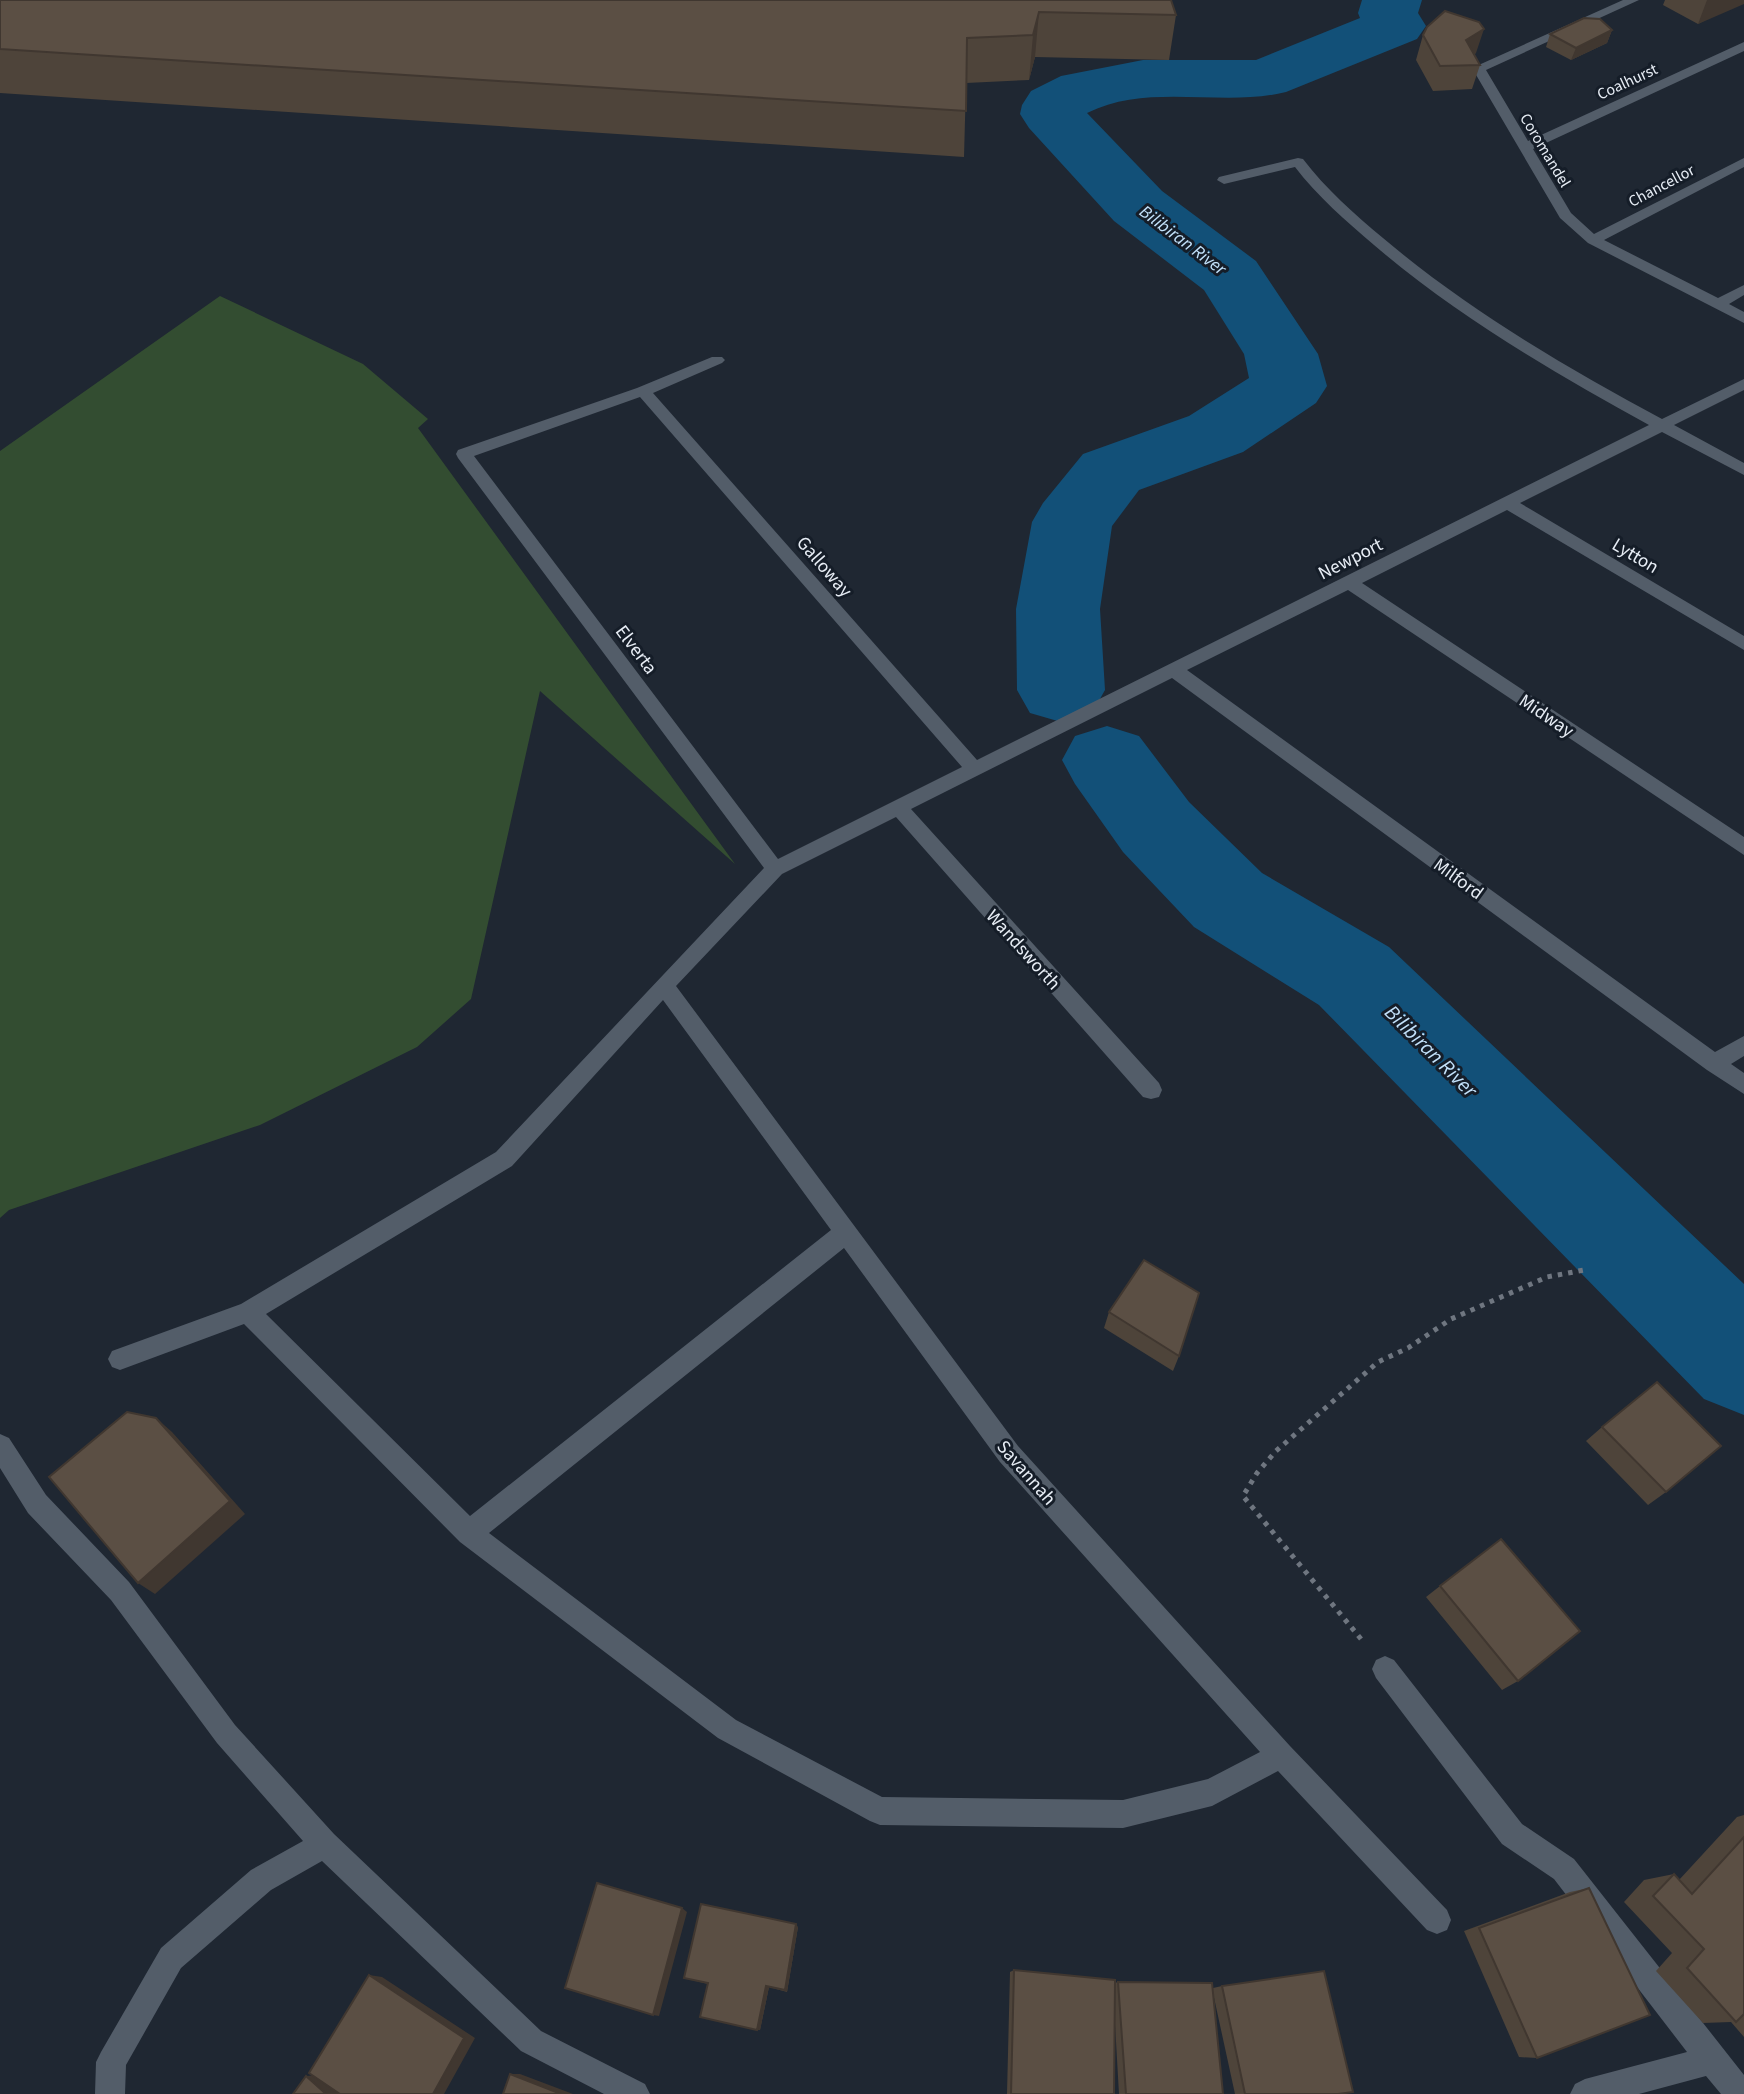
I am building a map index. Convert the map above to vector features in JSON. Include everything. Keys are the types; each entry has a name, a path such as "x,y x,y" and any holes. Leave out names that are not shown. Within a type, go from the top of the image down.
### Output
{"street":[{"name":"Coromandel","path":"1633,0 1479,68 1565,215 1593,240 1744,318"},
{"name":"Coalhurst","path":"1524,148 1744,46"},
{"path":"1224,180 1297,162 1311,181 1389,251 1497,332 1744,470"},
{"name":"Chancellor","path":"1593,240 1744,162"},
{"path":"1717,304 1744,289"},
{"path":"643,391 717,360"},
{"name":"Newport","path":"120,1359 248,1312 504,1158 775,869 1744,384"},
{"name":"Elverta","path":"643,391 464,454 775,869"},
{"name":"Galloway","path":"643,391 974,769"},
{"name":"Lytton","path":"1506,502 1744,644"},
{"name":"Midway","path":"1350,583 1744,847"},
{"name":"Milford","path":"1174,670 1744,1085"},
{"name":"Wandsworth","path":"898,807 1151,1090"},
{"name":"Savannah","path":"664,985 1010,1454 1280,1755 1437,1920"},
{"path":"1714,1064 1744,1045"},
{"path":"469,1533 845,1233"},
{"path":"248,1312 469,1533 727,1729 880,1811 1123,1814 1212,1792 1280,1755"},
{"path":"0,1446 37,1504 120,1591 226,1734 324,1844 531,2041 635,2094"},
{"path":"1385,1669 1512,1834 1564,1869 1711,2060 1741,2094"},
{"path":"110,2094 111,2062 171,1958 261,1880 324,1844"},
{"path":"1585,2094 1711,2060"}],"path":[{"path":"1385,1669 1243,1496 1256,1473 1276,1451 1378,1362 1408,1348 1451,1320 1547,1277 1584,1270"}],"green space":[{"path":"220,296 363,364 428,419 418,428 735,864 540,691 471,999 417,1047 260,1125 9,1210 0,1218 0,451"}],"building":[{"path":"0,0 1171,0 1176,15 1039,12 1033,35 967,38 966,111 0,49"},
{"path":"1445,11 1479,22 1484,29 1466,40 1480,65 1440,66 1423,35 1427,27"},
{"path":"1584,18 1600,19 1612,30 1576,48 1550,34"},
{"path":"1144,1260 1199,1293 1179,1356 1109,1312"},
{"path":"1657,1382 1721,1446 1666,1492 1602,1427"},
{"path":"127,1412 156,1418 230,1501 138,1583 49,1477"},
{"path":"1501,1539 1580,1631 1518,1681 1440,1586"},
{"path":"1744,1837 1744,2014 1736,2022 1687,1968 1704,1949 1653,1896 1674,1874 1692,1894"},
{"path":"597,1883 682,1908 653,2015 565,1988"},
{"path":"1589,1888 1650,2015 1537,2058 1479,1928"},
{"path":"701,1904 796,1924 785,1990 766,1986 757,2030 700,2017 708,1983 684,1978"},
{"path":"1014,1970 1115,1980 1114,2094 1011,2094"},
{"path":"1324,1971 1353,2092 1245,2094 1222,1986"},
{"path":"369,1975 464,2038 433,2094 340,2094 309,2073"},
{"path":"1118,1982 1212,1983 1223,2094 1126,2094"},
{"path":"510,2074 561,2094 503,2094"},
{"path":"306,2076 326,2094 293,2094"}],"waterway":[{"name":"Bilibiran River","path":"1061,690 1058,609 1072,522 1111,472 1216,434 1289,386 1281,354 1231,276 1138,206 1052,114 1054,105 1084,90 1143,79 1264,79 1395,26 1388,13 1392,0"},
{"name":"Bilibiran River","path":"1107,760 1156,827 1228,900 1354,976 1744,1361"}]}
